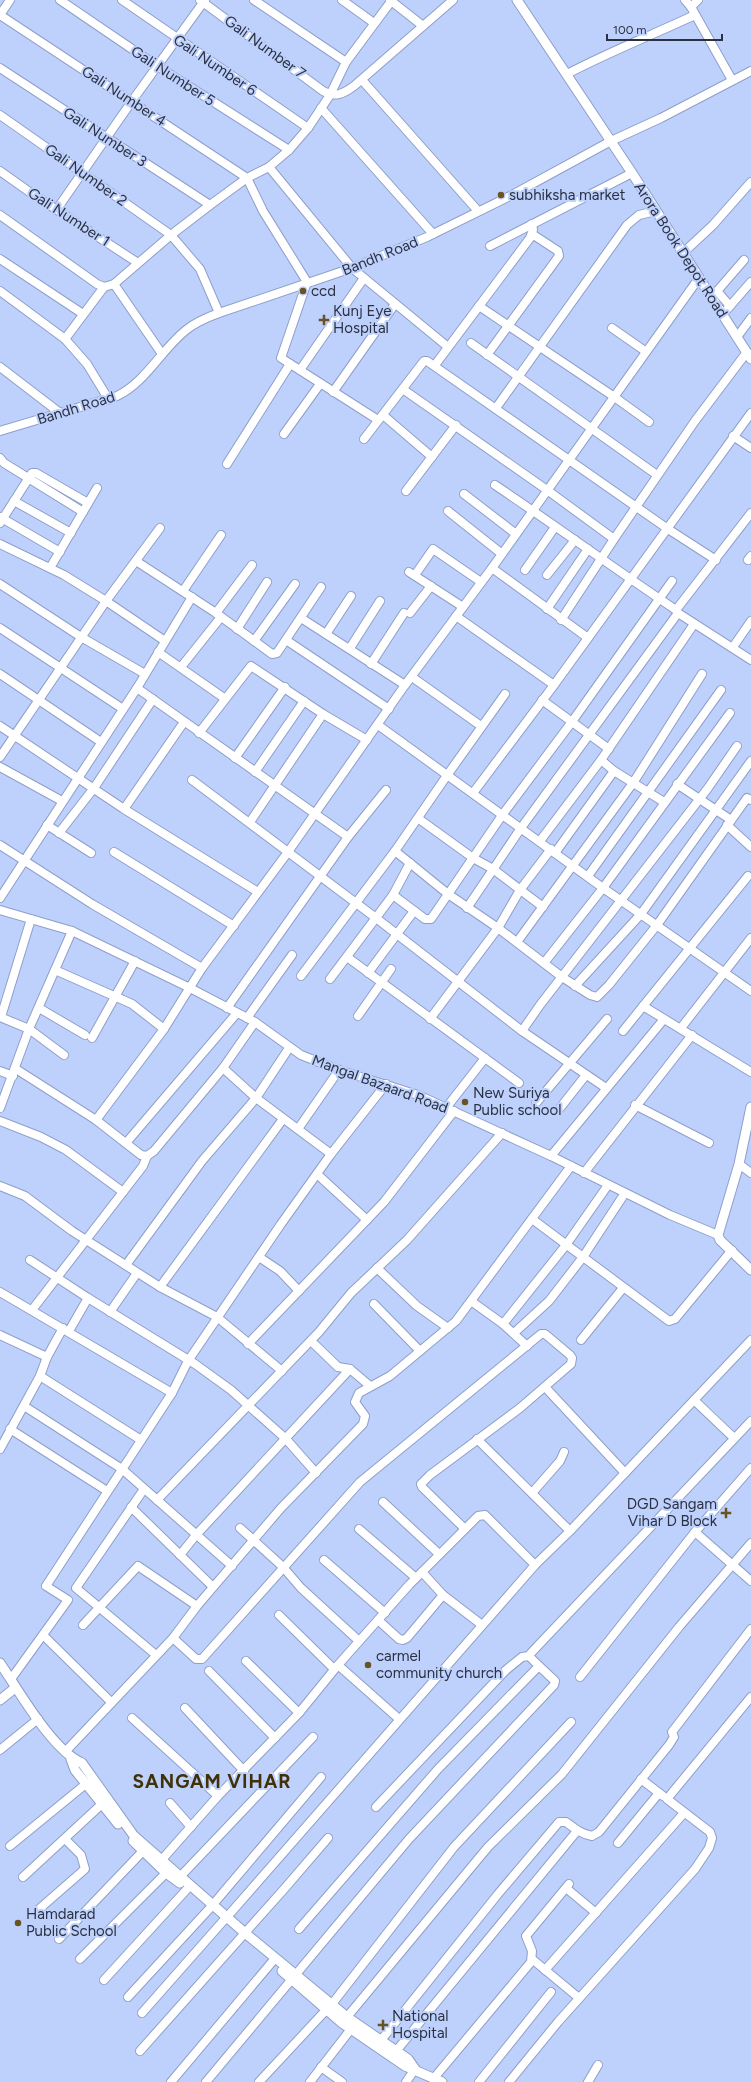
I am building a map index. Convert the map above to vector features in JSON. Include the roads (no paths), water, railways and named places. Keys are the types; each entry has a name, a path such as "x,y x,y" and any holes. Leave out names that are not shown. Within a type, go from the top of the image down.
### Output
{"street":[{"path":"0,15 10,0"},
{"name":"Gali Number 5","path":"60,0 156,66 289,150"},
{"name":"Gali Number 6","path":"122,0 308,128"},
{"path":"254,0 346,62"},
{"path":"342,0 374,23"},
{"path":"65,339 104,287 114,284 171,235 210,205 247,178 268,167 289,150 308,128 330,95 346,62 391,0 423,26"},
{"path":"330,95 340,94 362,80 453,0"},
{"path":"517,0 611,141"},
{"path":"685,0 691,7 732,80"},
{"path":"691,7 698,0"},
{"path":"57,209 203,1"},
{"name":"Gali Number 7","path":"203,1 330,95"},
{"name":"Gali Number 4","path":"0,15 247,178"},
{"path":"567,74 607,53 624,48 695,16"},
{"name":"Gali Number 3","path":"0,68 210,205"},
{"name":"Bandh Road","path":"2,428 109,400 131,389 162,354 191,326 219,312 352,268 433,234 510,196 611,141 661,118 751,71"},
{"path":"362,80 478,211"},
{"path":"321,108 433,234"},
{"name":"Gali Number 2","path":"0,115 171,235 200,269 219,312"},
{"name":"Arora Book Depot Road","path":"611,141 699,278 714,294 723,314 749,356"},
{"path":"268,167 352,268 448,346"},
{"name":"Gali Number 1","path":"0,170 31,193 138,263"},
{"path":"490,246 632,173"},
{"path":"247,178 263,211 307,282 281,357 320,384 380,418 432,457"},
{"path":"683,252 713,225 751,182"},
{"path":"496,408 627,225 639,215 656,211"},
{"path":"0,215 104,287"},
{"path":"435,365 532,234 532,224"},
{"path":"487,355 559,256 558,251 532,234"},
{"path":"0,259 83,314"},
{"path":"730,306 714,294 744,260"},
{"path":"300,370 364,278"},
{"path":"96,1120 164,1029 202,968 288,852 405,686 492,568 645,351 699,278"},
{"path":"723,314 751,282"},
{"path":"114,284 162,354"},
{"path":"0,291 65,339 84,360 109,400"},
{"path":"333,392 395,304"},
{"path":"478,306 508,327 540,346 649,422"},
{"path":"737,337 751,318"},
{"path":"612,328 645,351"},
{"path":"471,343 590,429 657,475"},
{"path":"561,620 635,506 657,475 749,356"},
{"path":"364,439 404,390 424,361 428,361 568,460 716,560"},
{"path":"227,464 290,364"},
{"path":"0,367 60,413"},
{"path":"284,434 320,384"},
{"path":"404,390 456,425 614,539"},
{"path":"473,793 554,685 751,413"},
{"path":"406,491 456,425"},
{"path":"733,436 751,448"},
{"path":"0,458 4,463 28,479 83,512"},
{"path":"60,552 1,519 32,473 36,473 88,504"},
{"path":"496,486 602,558 630,581 751,660"},
{"path":"50,568 97,488"},
{"path":"464,494 516,534"},
{"path":"14,501 70,533"},
{"path":"448,511 502,554"},
{"path":"467,908 521,828 589,736 677,611 751,513"},
{"path":"526,570 555,527"},
{"path":"0,757 106,601 160,528"},
{"path":"183,591 221,534"},
{"path":"547,575 574,540"},
{"path":"0,544 50,568 106,601 164,641"},
{"path":"463,607 412,574 433,549 481,582"},
{"path":"547,609 588,549"},
{"path":"136,561 219,615 269,653 275,654 321,587"},
{"path":"182,667 252,565"},
{"path":"492,568 561,620 588,638"},
{"path":"393,895 429,920 503,814 572,722 672,581"},
{"path":"237,629 267,582"},
{"path":"0,584 81,637 145,674"},
{"path":"254,641 295,584"},
{"path":"371,664 407,613 431,586"},
{"path":"326,634 351,596"},
{"path":"0,898 23,860 137,688 164,641 192,597"},
{"path":"350,648 380,601"},
{"path":"456,616 554,685"},
{"path":"301,618 350,648 371,664 405,686"},
{"path":"733,647 751,621"},
{"path":"540,841 602,760 694,624"},
{"path":"0,628 123,709"},
{"path":"286,640 389,709"},
{"path":"158,652 182,667 224,698"},
{"path":"199,733 224,698 251,666 323,714 367,740"},
{"path":"0,674 101,742"},
{"path":"517,942 574,866 633,783 702,674"},
{"path":"412,677 482,726"},
{"path":"137,688 348,837"},
{"path":"235,758 285,688"},
{"path":"588,876 721,690"},
{"path":"301,976 419,818 448,774 505,694"},
{"path":"59,833 94,788 153,699"},
{"path":"542,700 589,736 609,749"},
{"path":"255,772 304,701"},
{"path":"544,963 603,888 730,713"},
{"path":"250,822 323,714"},
{"path":"124,809 184,722"},
{"path":"378,725 448,774 603,888 723,973 751,991"},
{"path":"0,726 124,809 258,892"},
{"path":"522,1031 699,799 737,746"},
{"path":"602,760 614,771 664,802"},
{"path":"575,986 641,914 751,761"},
{"path":"0,767 62,801"},
{"path":"430,1019 498,928 520,890 553,851 614,771"},
{"path":"192,780 250,822 459,981 522,1031 606,1088"},
{"path":"677,784 716,810 751,847"},
{"path":"227,1008 348,837 386,790"},
{"path":"395,851 448,894 498,928 562,977 590,996 600,996 657,925 747,798 751,800"},
{"path":"419,818 473,858 493,869 543,907"},
{"path":"47,825 91,853"},
{"path":"0,845 92,904 202,968"},
{"path":"114,852 234,926"},
{"path":"330,979 393,895 410,863"},
{"path":"623,1032 748,876"},
{"name":"Mangal Bazaard Road","path":"0,910 72,931 190,988 255,1022 289,1048 313,1061 418,1095 551,1156 670,1215 718,1235 720,1240 751,1270"},
{"path":"368,973 414,911"},
{"path":"31,919 0,1017 30,1029 64,1055"},
{"path":"0,1108 30,1029 72,931"},
{"path":"680,1028 751,938"},
{"path":"247,1018 292,955"},
{"path":"347,957 430,1019 520,1083"},
{"path":"39,1008 89,1036 116,997 135,961"},
{"path":"358,1016 391,969"},
{"path":"55,970 132,1004 164,1029"},
{"path":"643,1006 751,1072"},
{"path":"126,1143 237,1013"},
{"path":"536,1103 569,1062 607,1019"},
{"path":"551,1156 664,1019"},
{"path":"32,1310 143,1166 147,1156 154,1151 223,1068 255,1022"},
{"path":"584,1173 692,1035"},
{"path":"126,1265 202,1160 256,1098 289,1048"},
{"path":"446,1108 485,1058"},
{"path":"223,1068 256,1098 331,1154"},
{"path":"298,1129 339,1070"},
{"path":"0,1071 14,1072 96,1120 141,1155 147,1156"},
{"path":"560,1108 586,1075"},
{"path":"68,1600 46,1586 172,1393 188,1361 217,1317 331,1154 386,1084"},
{"path":"635,1106 709,1143"},
{"path":"718,1235 749,1127 751,1107"},
{"path":"248,1344 367,1220 418,1159 454,1111"},
{"path":"160,1287 283,1119"},
{"path":"0,1121 41,1137 66,1150 123,1192"},
{"path":"157,1500 311,1341 351,1293 436,1208 502,1133"},
{"path":"739,1164 751,1173"},
{"path":"65,1752 173,1638 197,1606 253,1541 364,1423 365,1416 355,1400 359,1393 388,1378 448,1328 471,1301 571,1166"},
{"path":"317,1174 367,1220"},
{"path":"503,1324 566,1245 608,1185"},
{"path":"0,1186 19,1193 37,1204 85,1240 137,1273 217,1317 282,1371"},
{"path":"514,1334 549,1301 582,1257 625,1193"},
{"path":"532,1219 666,1321 672,1321 732,1250"},
{"path":"259,1257 280,1271 299,1291"},
{"path":"30,1260 231,1390 286,1439 316,1473"},
{"path":"377,1268 417,1306 448,1328"},
{"path":"110,1312 137,1273"},
{"path":"581,1340 623,1288"},
{"path":"0,1292 172,1393"},
{"path":"0,1449 40,1376 47,1357 88,1298"},
{"path":"471,1301 503,1324 527,1346"},
{"path":"374,1304 420,1351"},
{"path":"173,1638 196,1659 201,1660 360,1482 541,1334 545,1334 567,1352 572,1358 571,1364 545,1387 430,1475 421,1484 422,1487 464,1528"},
{"path":"0,1335 47,1357"},
{"path":"142,2013 535,1565 570,1531 751,1340"},
{"path":"311,1341 338,1367 350,1369 370,1386"},
{"path":"180,1555 196,1535 350,1369"},
{"path":"40,1376 141,1440"},
{"path":"545,1387 625,1473"},
{"path":"694,1400 734,1438"},
{"path":"24,1406 122,1469 232,1566"},
{"path":"376,1807 506,1670 522,1657 529,1656 636,1544 682,1491 751,1421"},
{"path":"10,1429 107,1491"},
{"path":"477,1439 570,1531"},
{"path":"532,1493 560,1461 564,1452"},
{"path":"580,1677 695,1532 751,1468"},
{"path":"0,1700 13,1684 42,1635 68,1600 144,1489"},
{"path":"383,1502 439,1554"},
{"path":"131,1507 213,1587"},
{"path":"159,1862 218,1796 299,1713 359,1640 439,1554 478,1516 483,1515 535,1565"},
{"path":"240,1528 283,1567 301,1588 359,1640"},
{"path":"359,1529 482,1625"},
{"path":"695,1532 751,1581"},
{"path":"347,2017 488,1847 562,1774 679,1627 751,1543"},
{"path":"324,1560 385,1613"},
{"path":"83,1625 138,1566 197,1606"},
{"path":"76,1588 156,1655"},
{"path":"378,1620 399,1639 403,1640 407,1638 443,1595"},
{"path":"279,1615 336,1667 399,1719"},
{"path":"379,2044 498,1894 559,1822 566,1822 577,1831 592,1836 599,1832 674,1737 672,1732 751,1629"},
{"path":"42,1635 111,1702"},
{"path":"206,2082 414,1833 554,1685 555,1681 552,1677 529,1656"},
{"path":"246,1661 299,1713"},
{"path":"0,1663 38,1719 65,1752 72,1759 82,1764 134,1836 159,1862 188,1888 212,1906"},
{"path":"299,1930 438,1769 539,1666"},
{"path":"208,1671 275,1738"},
{"path":"667,1799 751,1697"},
{"path":"185,1708 244,1771"},
{"path":"132,1718 218,1796"},
{"path":"0,1750 38,1719"},
{"path":"259,2082 329,2006 454,1847 571,1722"},
{"path":"178,1879 313,1737"},
{"path":"72,1759 75,1770 103,1803 122,1830 142,1852 159,1862 166,1873 178,1879 212,1906 225,1919 329,2006 347,2017 379,2044"},
{"path":"128,1997 212,1906 321,1777"},
{"path":"510,2082 579,1998 678,1888 712,1842 712,1835 642,1779"},
{"path":"10,1846 87,1783"},
{"path":"618,1843 659,1793"},
{"path":"23,1877 103,1803"},
{"path":"170,1803 191,1827"},
{"path":"545,1970 684,1813"},
{"path":"394,2053 577,1831"},
{"path":"140,2051 244,1935 328,1838"},
{"path":"38,1910 85,1869 81,1855 65,1839"},
{"path":"59,1940 142,1852"},
{"path":"80,1958 166,1873"},
{"path":"329,2006 342,2023 394,2053 408,2059 415,2069 438,2080 529,1965 532,1959 532,1951 526,1936 567,1886 596,1913"},
{"path":"104,1980 188,1888"},
{"path":"244,1935 272,1962 293,1976"},
{"path":"532,1959 579,1998"},
{"path":"171,2082 272,1962"},
{"path":"479,2082 551,1992"},
{"path":"310,2082 351,2029"},
{"path":"588,2082 598,2065"},
{"path":"322,2067 342,2082"},
{"path":"406,2082 415,2069"}],"place":[{"name":"subhiksha market","path":"501,195"},
{"name":"ccd","path":"303,291"},
{"name":"Kunj Eye Hospital","path":"324,320"},
{"name":"New Suriya Public school","path":"465,1102"},
{"name":"DGD Sangam Vihar D Block","path":"726,1513"},
{"name":"carmel community church","path":"368,1665"},
{"name":"Hamdarad Public School","path":"18,1923"},
{"name":"National Hospital","path":"383,2025"}],"district":[{"name":"SANGAM VIHAR","path":"212,1781"}]}
